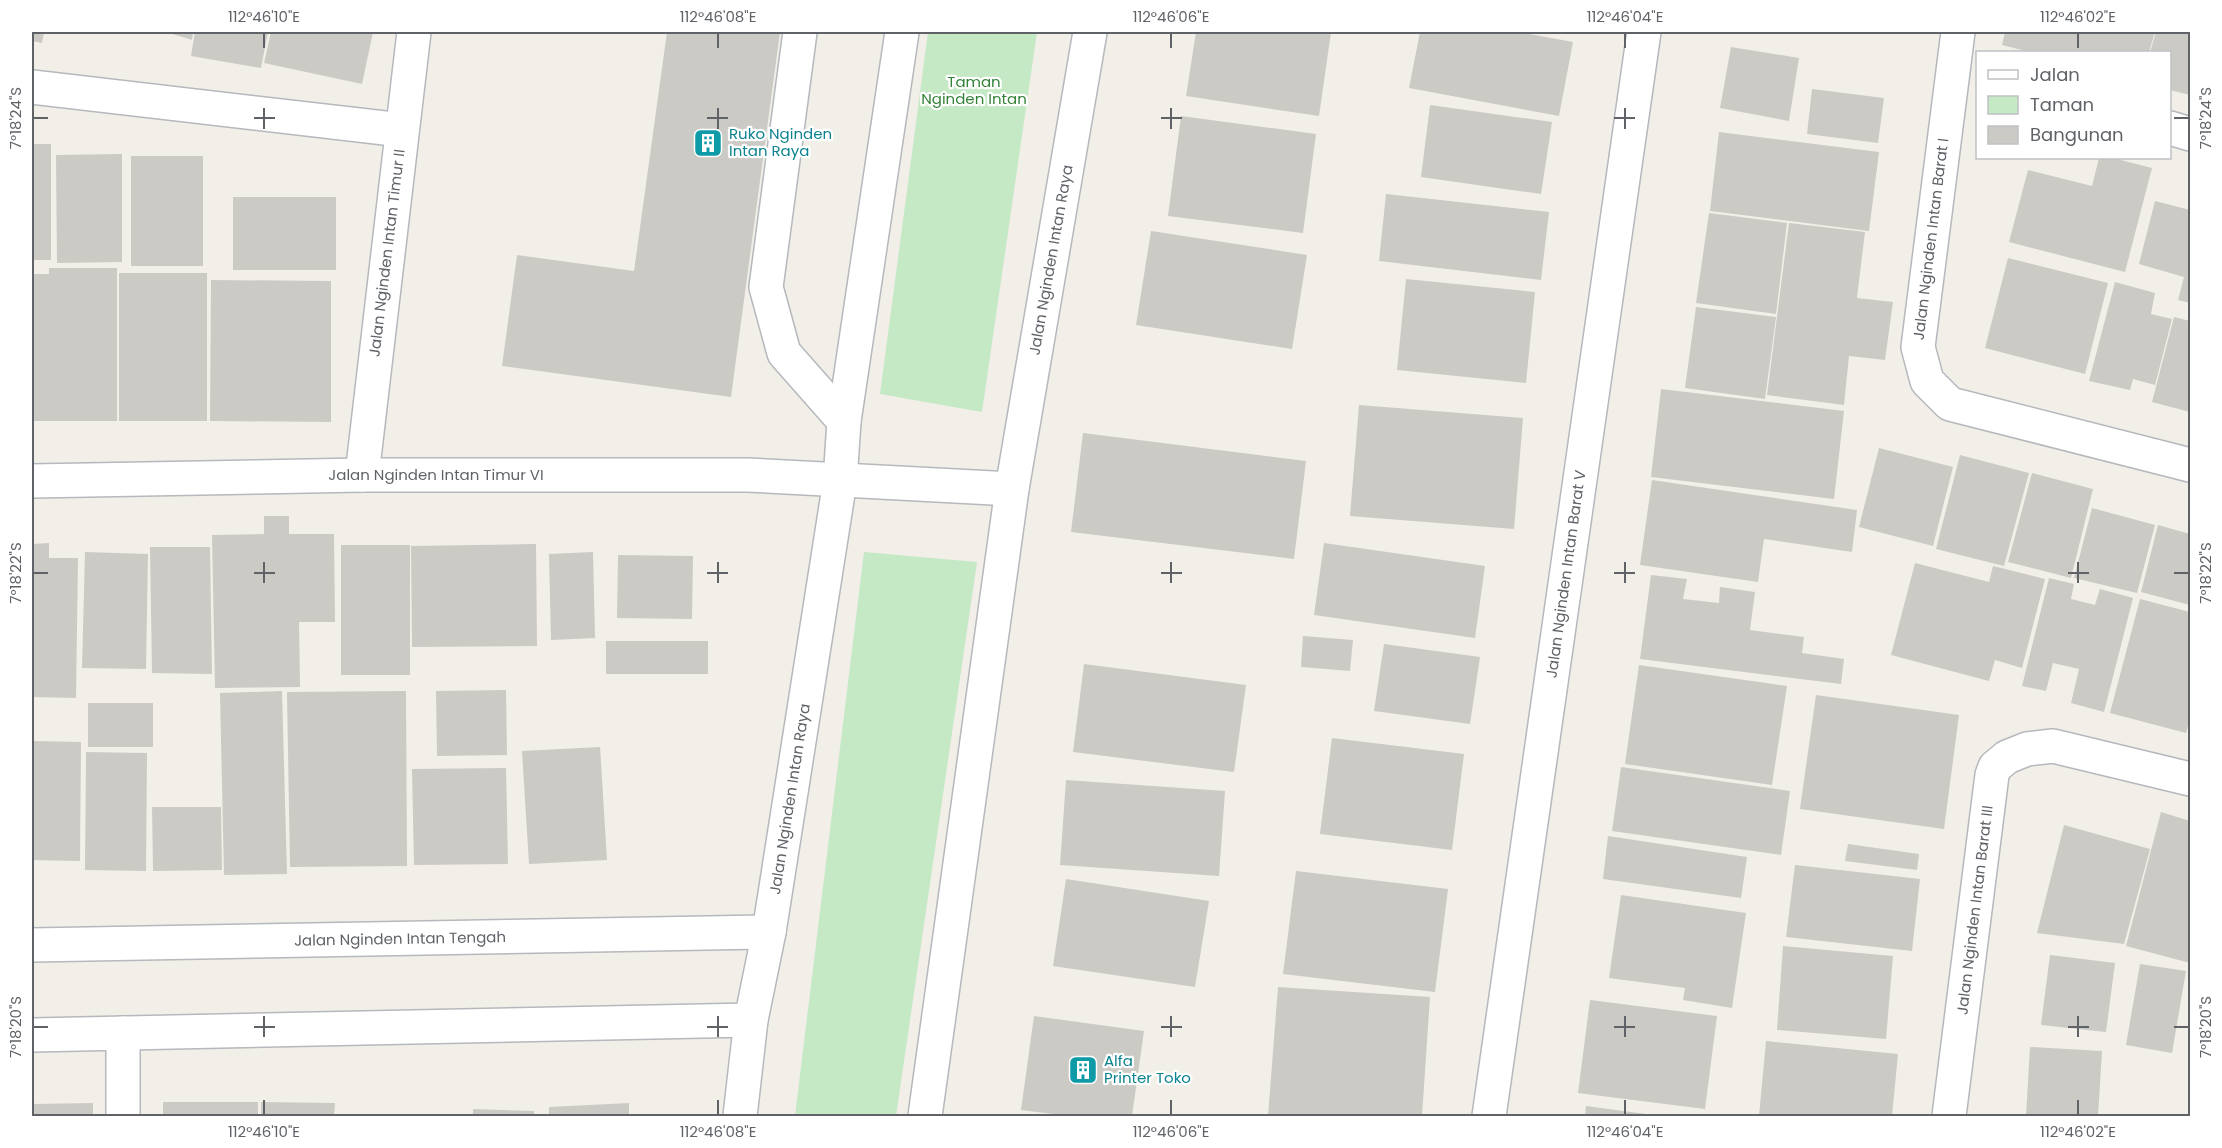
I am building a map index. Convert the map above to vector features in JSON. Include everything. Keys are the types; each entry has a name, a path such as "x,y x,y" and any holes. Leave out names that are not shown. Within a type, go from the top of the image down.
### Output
{"street":[{"name":"Jalan Nginden Intan Timur II","path":"362,475 414,32"},
{"path":"800,32 766,287 784,353 844,421"},
{"name":"Jalan Nginden Intan Raya","path":"740,1116 751,1020 769,932 840,481 844,421 902,32"},
{"name":"Jalan Nginden Intan Raya","path":"925,1116 1011,489 1090,32"},
{"name":"Jalan Nginden Intan Barat V","path":"1489,1116 1644,32"},
{"name":"Jalan Nginden Intan Barat I","path":"1958,32 1964,74 1918,347 1927,381 1950,404 2190,465"},
{"path":"32,87 402,130"},
{"path":"2171,129 2190,134"},
{"name":"Jalan Nginden Intan Timur VI","path":"32,481 362,475 748,476 840,481"},
{"path":"840,481 1011,489"},
{"name":"Jalan Nginden Intan Barat III","path":"1949,1116 1992,775 1995,767 2007,757 2027,749 2053,746 2190,779"},
{"name":"Jalan Nginden Intan Tengah","path":"32,945 769,932"},
{"path":"32,1035 751,1020"},
{"path":"123,1033 123,1116"}],"green space":[{"name":"Taman Nginden Intan","path":"928,32 1037,32 982,412 880,394"},
{"path":"864,552 977,562 896,1116 795,1116"}],"building":[{"path":"32,32 44,32 42,43 32,41"},
{"path":"166,32 193,32 192,40"},
{"path":"195,32 268,32 261,68 191,56"},
{"path":"271,32 373,32 362,84 264,63"},
{"name":"Ruko Nginden Intan Raya","path":"667,32 780,32 731,397 502,366 517,255 634,271"},
{"path":"1196,32 1331,32 1319,116 1186,96"},
{"path":"1420,32 1518,32 1573,42 1559,116 1409,88"},
{"path":"2005,32 2155,32 2149,51 2026,51 2002,45"},
{"path":"2156,32 2190,32 2190,95 2171,90 2171,51 2150,51"},
{"path":"1731,47 1799,58 1789,121 1720,108"},
{"path":"1812,89 1884,98 1878,143 1807,134"},
{"path":"1430,105 1552,122 1541,194 1421,177"},
{"path":"1181,116 1316,134 1303,233 1168,216"},
{"path":"1719,132 1879,152 1869,231 1710,211"},
{"path":"32,144 51,144 51,260 32,260"},
{"path":"122,154 122,262 57,263 56,155"},
{"path":"131,156 203,156 203,266 131,266"},
{"path":"2099,159 2117,159 2152,168 2125,272 2009,242 2028,170 2092,186"},
{"path":"1386,194 1549,212 1541,280 1379,261"},
{"path":"233,197 336,197 336,270 233,270"},
{"path":"2155,201 2190,210 2190,303 2178,300 2184,277 2139,264"},
{"path":"1709,213 1787,223 1776,314 1696,303"},
{"path":"1789,223 1865,232 1857,298 1893,302 1885,360 1849,356 1844,405 1767,395"},
{"path":"1151,231 1307,255 1292,349 1136,325"},
{"path":"2008,258 2108,283 2085,374 1985,348"},
{"path":"49,268 117,268 117,421 32,421 32,274 49,274"},
{"path":"119,273 207,273 207,421 119,421"},
{"path":"1406,279 1535,292 1526,383 1397,370"},
{"path":"211,280 331,281 331,422 210,421"},
{"path":"2115,282 2155,293 2151,314 2172,319 2155,385 2133,379 2130,390 2089,381"},
{"path":"1696,307 1776,317 1765,399 1685,388"},
{"path":"2174,317 2190,321 2190,412 2152,402"},
{"path":"1661,389 1844,411 1834,499 1651,477"},
{"path":"1359,405 1523,418 1514,529 1350,516"},
{"path":"1083,433 1306,461 1294,559 1071,532"},
{"path":"1879,448 1953,467 1933,546 1859,527"},
{"path":"1960,455 2029,473 2004,566 1936,549"},
{"path":"2032,473 2093,489 2071,578 2008,562"},
{"path":"1652,480 1857,510 1852,552 1764,539 1758,582 1640,565"},
{"path":"2092,508 2155,525 2137,593 2074,578"},
{"path":"264,516 289,516 289,534 334,534 335,622 299,622 300,687 215,688 212,535 264,534"},
{"path":"2158,525 2190,534 2190,605 2141,592"},
{"path":"49,543 49,558 78,558 76,698 32,697 32,544"},
{"path":"1324,543 1485,566 1475,638 1314,615"},
{"path":"536,544 537,646 412,647 411,546"},
{"path":"341,545 410,545 410,675 341,675"},
{"path":"150,547 210,547 212,674 152,673"},
{"path":"85,552 148,554 146,669 82,668"},
{"path":"593,552 595,638 551,640 549,554"},
{"path":"618,555 693,556 692,619 617,618"},
{"path":"1915,563 1989,582 1993,566 2045,579 2022,668 1995,660 1989,681 1891,655"},
{"path":"1651,575 1687,579 1683,599 1719,603 1720,587 1755,592 1750,630 1804,637 1802,653 1844,659 1841,684 1640,659"},
{"path":"2049,578 2074,584 2071,599 2095,605 2100,589 2133,598 2104,712 2071,703 2079,669 2053,663 2046,691 2022,686"},
{"path":"2140,599 2190,612 2190,718 2186,733 2110,713"},
{"path":"1303,636 1353,640 1350,671 1301,667"},
{"path":"606,641 708,641 708,674 606,674"},
{"path":"1384,644 1480,657 1470,724 1374,711"},
{"path":"1084,664 1246,685 1234,772 1073,752"},
{"path":"1639,665 1787,686 1772,785 1625,764"},
{"path":"506,690 507,755 437,756 436,691"},
{"path":"282,691 287,874 224,875 220,693"},
{"path":"406,691 407,866 290,867 287,692"},
{"path":"1816,695 1959,715 1944,829 1800,809"},
{"path":"88,703 153,703 153,747 88,747"},
{"path":"1332,738 1464,754 1452,850 1320,834"},
{"path":"32,741 81,742 80,861 32,860"},
{"path":"600,747 607,860 529,864 522,751"},
{"path":"86,752 147,753 146,871 85,870"},
{"path":"1621,767 1790,791 1781,855 1612,831"},
{"path":"506,768 508,864 414,865 412,769"},
{"path":"1066,780 1225,791 1219,876 1060,865"},
{"path":"152,807 221,807 222,870 153,871"},
{"path":"2161,812 2190,821 2190,963 2126,946"},
{"path":"2064,825 2150,849 2124,944 2037,933"},
{"path":"1608,836 1747,857 1741,898 1603,879"},
{"path":"1848,844 1919,854 1917,870 1845,861"},
{"path":"1795,865 1920,879 1912,951 1786,937"},
{"path":"1296,871 1448,889 1435,992 1283,974"},
{"path":"1066,879 1209,901 1195,987 1053,966"},
{"path":"1621,895 1746,913 1732,1008 1683,1000 1685,988 1609,978"},
{"path":"1783,946 1893,956 1886,1039 1777,1030"},
{"path":"2050,955 2115,963 2106,1032 2041,1025"},
{"path":"2140,964 2186,971 2172,1053 2126,1045"},
{"path":"1278,987 1430,997 1422,1116 1268,1116"},
{"path":"1590,1000 1717,1016 1705,1109 1578,1093"},
{"name":"Alfa Printer Toko","path":"1034,1016 1144,1031 1132,1116 1069,1116 1021,1110"},
{"path":"1766,1041 1898,1054 1892,1116 1759,1116"},
{"path":"2030,1047 2102,1051 2098,1116 2026,1116"},
{"path":"163,1102 258,1102 258,1116 163,1116"},
{"path":"261,1102 335,1103 334,1116 261,1116"},
{"path":"93,1103 93,1116 32,1116 32,1104"},
{"path":"629,1103 629,1116 549,1116 549,1107"},
{"path":"1586,1106 1653,1115 1653,1116 1585,1116"},
{"path":"473,1109 534,1111 534,1116 473,1116"}],"place":[{"name":"Ruko Nginden Intan Raya","path":"708,143"},
{"name":"Alfa Printer Toko","path":"1083,1070"}]}
